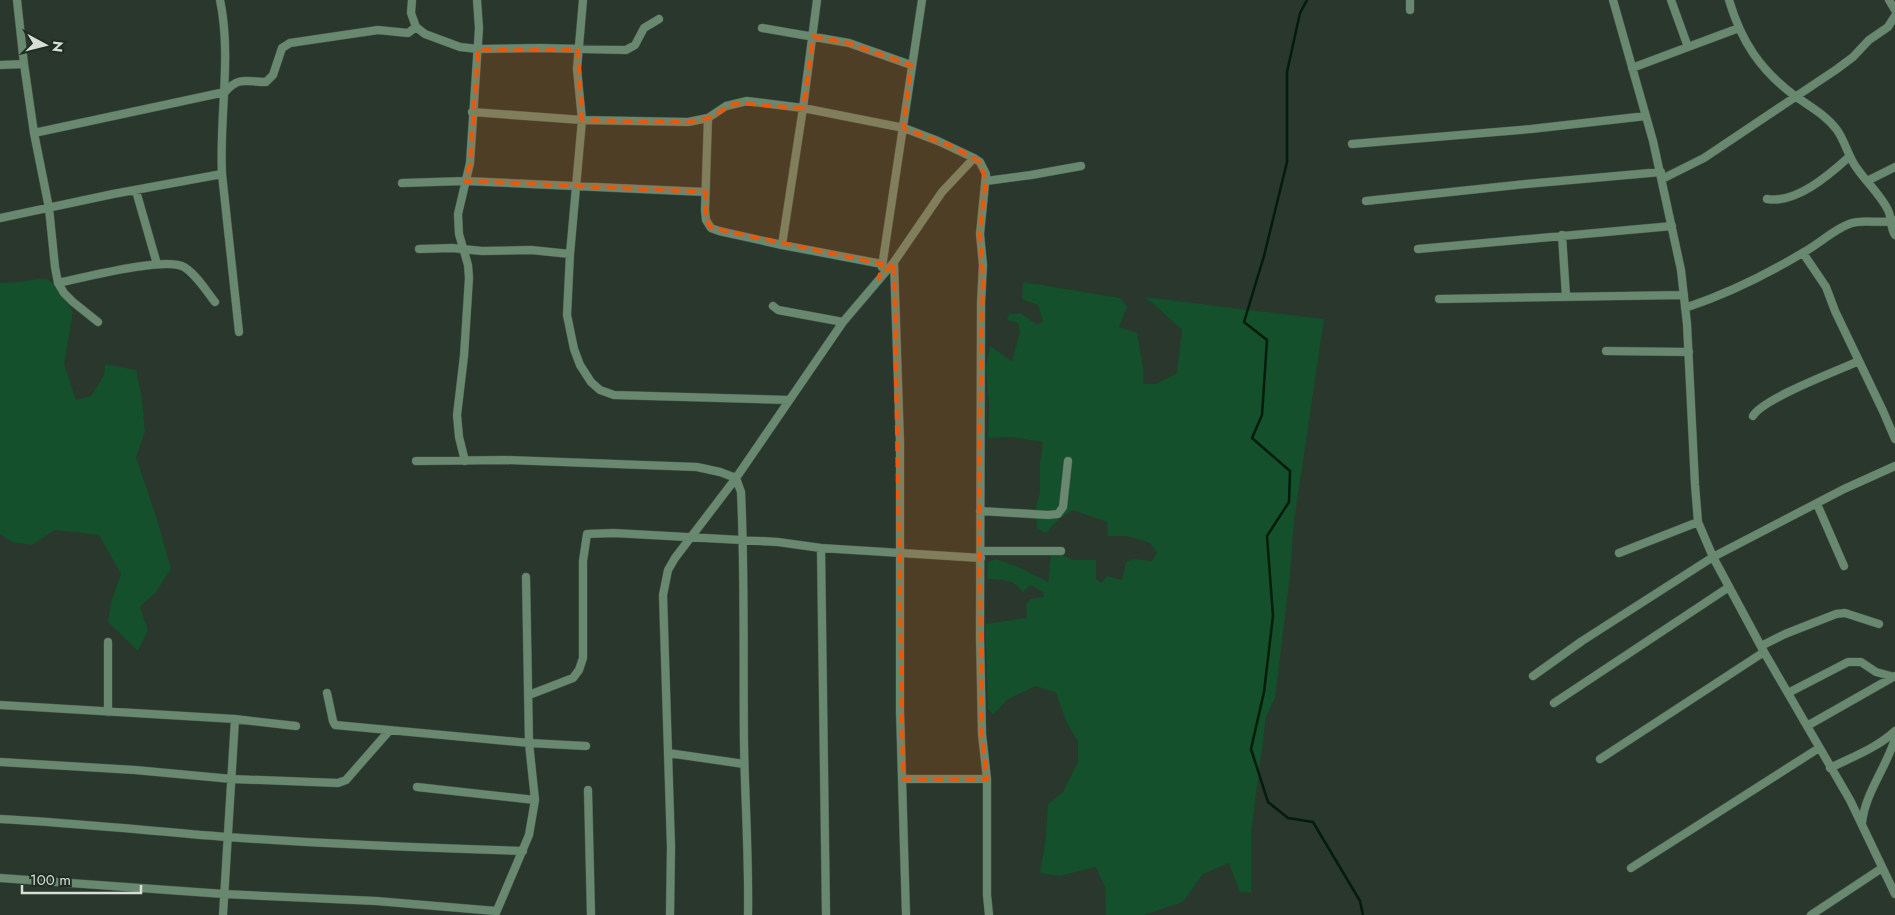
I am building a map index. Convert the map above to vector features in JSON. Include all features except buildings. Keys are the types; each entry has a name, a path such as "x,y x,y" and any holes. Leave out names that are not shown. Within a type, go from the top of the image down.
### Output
{"street":[{"path":"17,0 24,64 34,133 49,208 58,283 73,302 98,322"},
{"path":"220,0 224,31 225,92 221,155 222,174 239,332"},
{"path":"412,0 411,13 416,27 425,34 460,47 478,49 626,50 635,45 644,28 659,19"},
{"path":"465,461 457,426 464,356 468,265 459,234 458,214 470,163 479,28 477,0"},
{"path":"583,0 577,69 582,120 570,254 568,315 574,350 580,365 591,382 600,390 614,395 789,400"},
{"path":"782,245 817,0"},
{"path":"879,279 904,128 911,65 922,0"},
{"path":"1410,0 1410,10"},
{"path":"1613,0 1661,176 1684,295 1698,522 1729,587 1762,649 1862,824 1895,894"},
{"path":"1671,0 1688,47"},
{"path":"1728,0 1739,28 1751,50 1768,73 1837,130 1850,157 1885,203 1893,221 1892,230 1895,235"},
{"path":"1889,0 1895,10"},
{"path":"1366,201 1526,184 1661,176 1704,158 1854,57 1868,40 1888,27 1895,16"},
{"path":"34,133 225,92 234,82 266,82 270,80 279,54 285,45 378,30 408,33 416,27"},
{"path":"762,28 849,43 911,65"},
{"path":"1632,68 1739,28"},
{"path":"0,65 24,64"},
{"path":"472,112 582,120 688,122 708,118 726,106 747,101 803,108 904,128 938,140 974,158 984,168 986,181 980,234 983,265 980,303 979,398 982,734 987,779 987,886 989,915"},
{"path":"1352,144 1531,129 1646,116"},
{"path":"708,118 705,192 706,220 711,228 724,233 882,264"},
{"path":"1768,199 1777,200 1794,196 1829,174 1850,157"},
{"path":"670,915 671,848 664,595 668,570 736,478 843,322 894,262 931,206 974,158"},
{"path":"986,181 1081,166"},
{"path":"1867,181 1895,167"},
{"path":"0,218 222,174"},
{"path":"402,183 465,181 705,192"},
{"path":"136,191 157,264"},
{"path":"1685,308 1739,287 1803,253 1851,223 1883,223 1893,221"},
{"path":"1418,249 1672,226"},
{"path":"1562,236 1566,296"},
{"path":"418,249 531,250 570,254"},
{"path":"468,265 478,250"},
{"path":"1803,253 1826,288 1895,439"},
{"path":"894,262 899,408 900,711 906,915"},
{"path":"58,283 157,264 177,264 185,267 215,302"},
{"path":"1439,299 1684,295"},
{"path":"773,306 778,310 843,322"},
{"path":"1606,351 1688,352"},
{"path":"1754,416 1759,409 1776,399 1859,361"},
{"path":"416,461 505,460 697,467 736,478 741,492 744,764 749,878 748,915"},
{"path":"980,512 1058,514 1063,507 1068,461"},
{"path":"1533,676 1714,557 1844,489 1895,466"},
{"path":"1817,504 1844,566"},
{"path":"1619,553 1698,522"},
{"path":"529,695 573,678 579,670 583,658 583,560 587,534 614,533 778,542 821,548 900,554 981,554 1061,551"},
{"path":"821,548 826,915"},
{"path":"0,878 224,894 376,901 496,913 529,835 535,800 529,743 526,578"},
{"path":"1554,703 1729,587"},
{"path":"1600,759 1785,634 1836,614 1845,613 1879,624"},
{"path":"108,642 108,712"},
{"path":"1788,692 1848,662 1861,662 1876,672 1894,676"},
{"path":"1807,726 1894,676"},
{"path":"327,693 332,720 335,725 529,743 586,746"},
{"path":"0,705 235,719 296,726"},
{"path":"223,915 235,719"},
{"path":"0,762 134,770 232,779 338,783 346,780 389,731"},
{"path":"1830,768 1866,751 1895,731"},
{"path":"1862,824 1866,802 1879,779 1895,739"},
{"path":"1631,868 1819,748"},
{"path":"668,753 744,764"},
{"path":"903,779 987,779"},
{"path":"417,787 535,800"},
{"path":"588,790 591,915"},
{"path":"0,819 111,826 228,837 382,846 523,851"},
{"path":"1811,915 1882,868"}],"highlighted area":[{"path":"813,36 849,43 911,65 904,128 954,147 980,162 986,181 980,234 983,277 979,483 982,734 987,779 903,779 894,262 879,279 882,264 711,228 706,220 705,192 465,181 470,163 478,49 578,49 582,120 688,122 708,118 735,103 803,108"}],"green space":[{"path":"47,279 55,285 73,312 64,364 76,400 91,396 104,375 105,364 136,370 142,399 145,432 136,457 157,519 171,569 156,592 140,607 148,630 138,651 108,622 111,602 121,574 99,535 55,530 32,545 12,542 0,534 0,283"},
{"path":"1023,282 1120,298 1127,307 1119,327 1137,333 1143,367 1143,384 1156,384 1177,373 1182,330 1144,297 1324,319 1294,522 1290,575 1275,698 1266,717 1251,833 1251,893 1240,892 1229,863 1203,874 1183,902 1144,915 1106,915 1105,887 1096,867 1059,876 1040,873 1046,838 1048,804 1063,792 1078,762 1078,742 1066,721 1056,693 1036,686 1008,699 993,715 988,709 985,624 1027,618 1026,605 1030,599 1044,597 1043,592 1030,585 1023,593 1020,588 1012,583 1003,580 987,579 988,562 996,559 1016,566 1048,582 1051,556 1062,555 1073,560 1096,560 1096,579 1101,583 1107,576 1122,580 1126,562 1134,559 1152,561 1157,553 1150,543 1127,536 1108,536 1107,522 1073,510 1059,519 1046,533 1037,529 1036,506 1040,492 1040,463 1043,442 1012,437 988,438 989,406 986,368 990,346 1012,361 1020,332 1018,323 1007,320 1009,314 1022,314 1037,325 1043,321 1038,305 1022,299"}],"waterway":[{"path":"1307,0 1300,13 1287,72 1287,162 1264,256 1244,322 1267,340 1262,415 1252,438 1290,471 1289,502 1267,536 1273,616 1264,692 1251,749 1268,802 1288,818 1313,822 1360,901 1363,915"}]}
